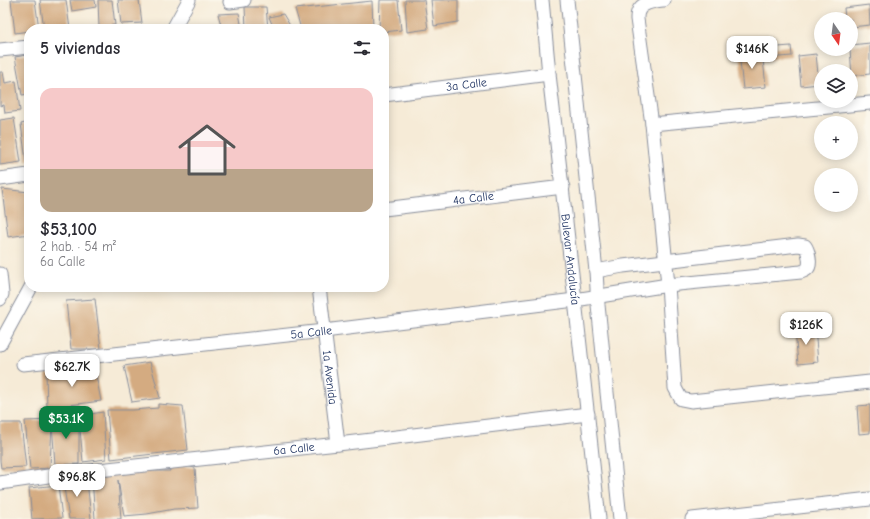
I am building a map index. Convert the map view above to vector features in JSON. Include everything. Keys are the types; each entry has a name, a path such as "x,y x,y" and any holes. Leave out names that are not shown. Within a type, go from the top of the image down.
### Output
{"street":[{"path":"176,24 189,0"},
{"path":"230,2 244,0"},
{"name":"Bulevar Andalucía","path":"542,0 599,519"},
{"name":"Bulevar Andalucía","path":"567,0 596,271 620,519"},
{"path":"664,0 654,1 644,5 638,11 637,19 652,124 668,284 675,388 681,399 691,401 870,382"},
{"path":"0,50 24,48"},
{"name":"3a Calle","path":"389,94 549,74"},
{"path":"652,124 870,103"},
{"path":"0,179 24,176"},
{"name":"4a Calle","path":"389,208 563,187"},
{"name":"5a Calle","path":"23,364 324,331 575,300 668,284 801,272 807,270 809,266 808,251 805,246 798,245 665,261"},
{"path":"596,271 665,261"},
{"path":"0,274 1,296"},
{"path":"0,344 28,292"},
{"name":"1a Avenida","path":"320,292 338,444"},
{"name":"6a Calle","path":"0,482 588,414"},
{"path":"692,519 870,499"}],"building":[{"path":"11,0 35,0 38,24 24,24 24,32 15,33"},
{"path":"40,0 66,0 69,24 43,24"},
{"path":"70,0 95,0 96,7 72,11"},
{"path":"98,0 112,0 115,24 99,24"},
{"path":"118,0 139,0 142,23 121,24"},
{"path":"380,0 398,0 401,30 389,31 389,24 379,24"},
{"path":"405,0 424,0 428,29 407,32"},
{"path":"431,0 458,0 458,22 434,26"},
{"path":"372,1 373,24 300,24 295,9"},
{"path":"869,5 870,25 858,26 858,12 844,12 844,8"},
{"path":"245,7 266,7 268,24 246,24"},
{"path":"239,13 241,24 221,24 218,14"},
{"path":"283,14 289,24 272,24 269,17"},
{"path":"870,43 870,74 858,75 858,64 851,64 851,56 858,56 858,44"},
{"path":"791,46 792,56 766,58 765,48"},
{"path":"762,50 766,87 743,89 739,52"},
{"path":"814,54 814,56 816,56 817,64 814,64 814,85 801,86 798,56"},
{"path":"24,56 24,95 22,95 15,57"},
{"path":"0,72 3,72 5,83 16,81 20,111 5,113 4,105 0,106"},
{"path":"14,118 21,162 0,165 0,120"},
{"path":"24,123 24,146 21,124"},
{"path":"2,189 24,191 24,235 8,237"},
{"path":"95,299 101,349 71,349 66,301"},
{"path":"815,328 818,362 798,364 795,330"},
{"path":"150,362 160,398 132,402 124,366"},
{"path":"95,370 101,401 47,408 46,373"},
{"path":"158,404 183,406 188,450 111,459 107,410 158,408"},
{"path":"870,405 870,433 859,434 857,406"},
{"path":"103,412 106,459 83,462 79,418 79,464 55,465 52,422 50,468 30,469 25,421 52,420"},
{"path":"0,423 21,423 26,467 1,468"},
{"path":"169,463 195,468 198,508 174,509 147,514 124,516 118,480 121,519 95,519 92,478 143,471 170,471"},
{"path":"62,475 87,480 91,519 69,519"},
{"path":"58,485 62,518 32,519 29,488"}]}
